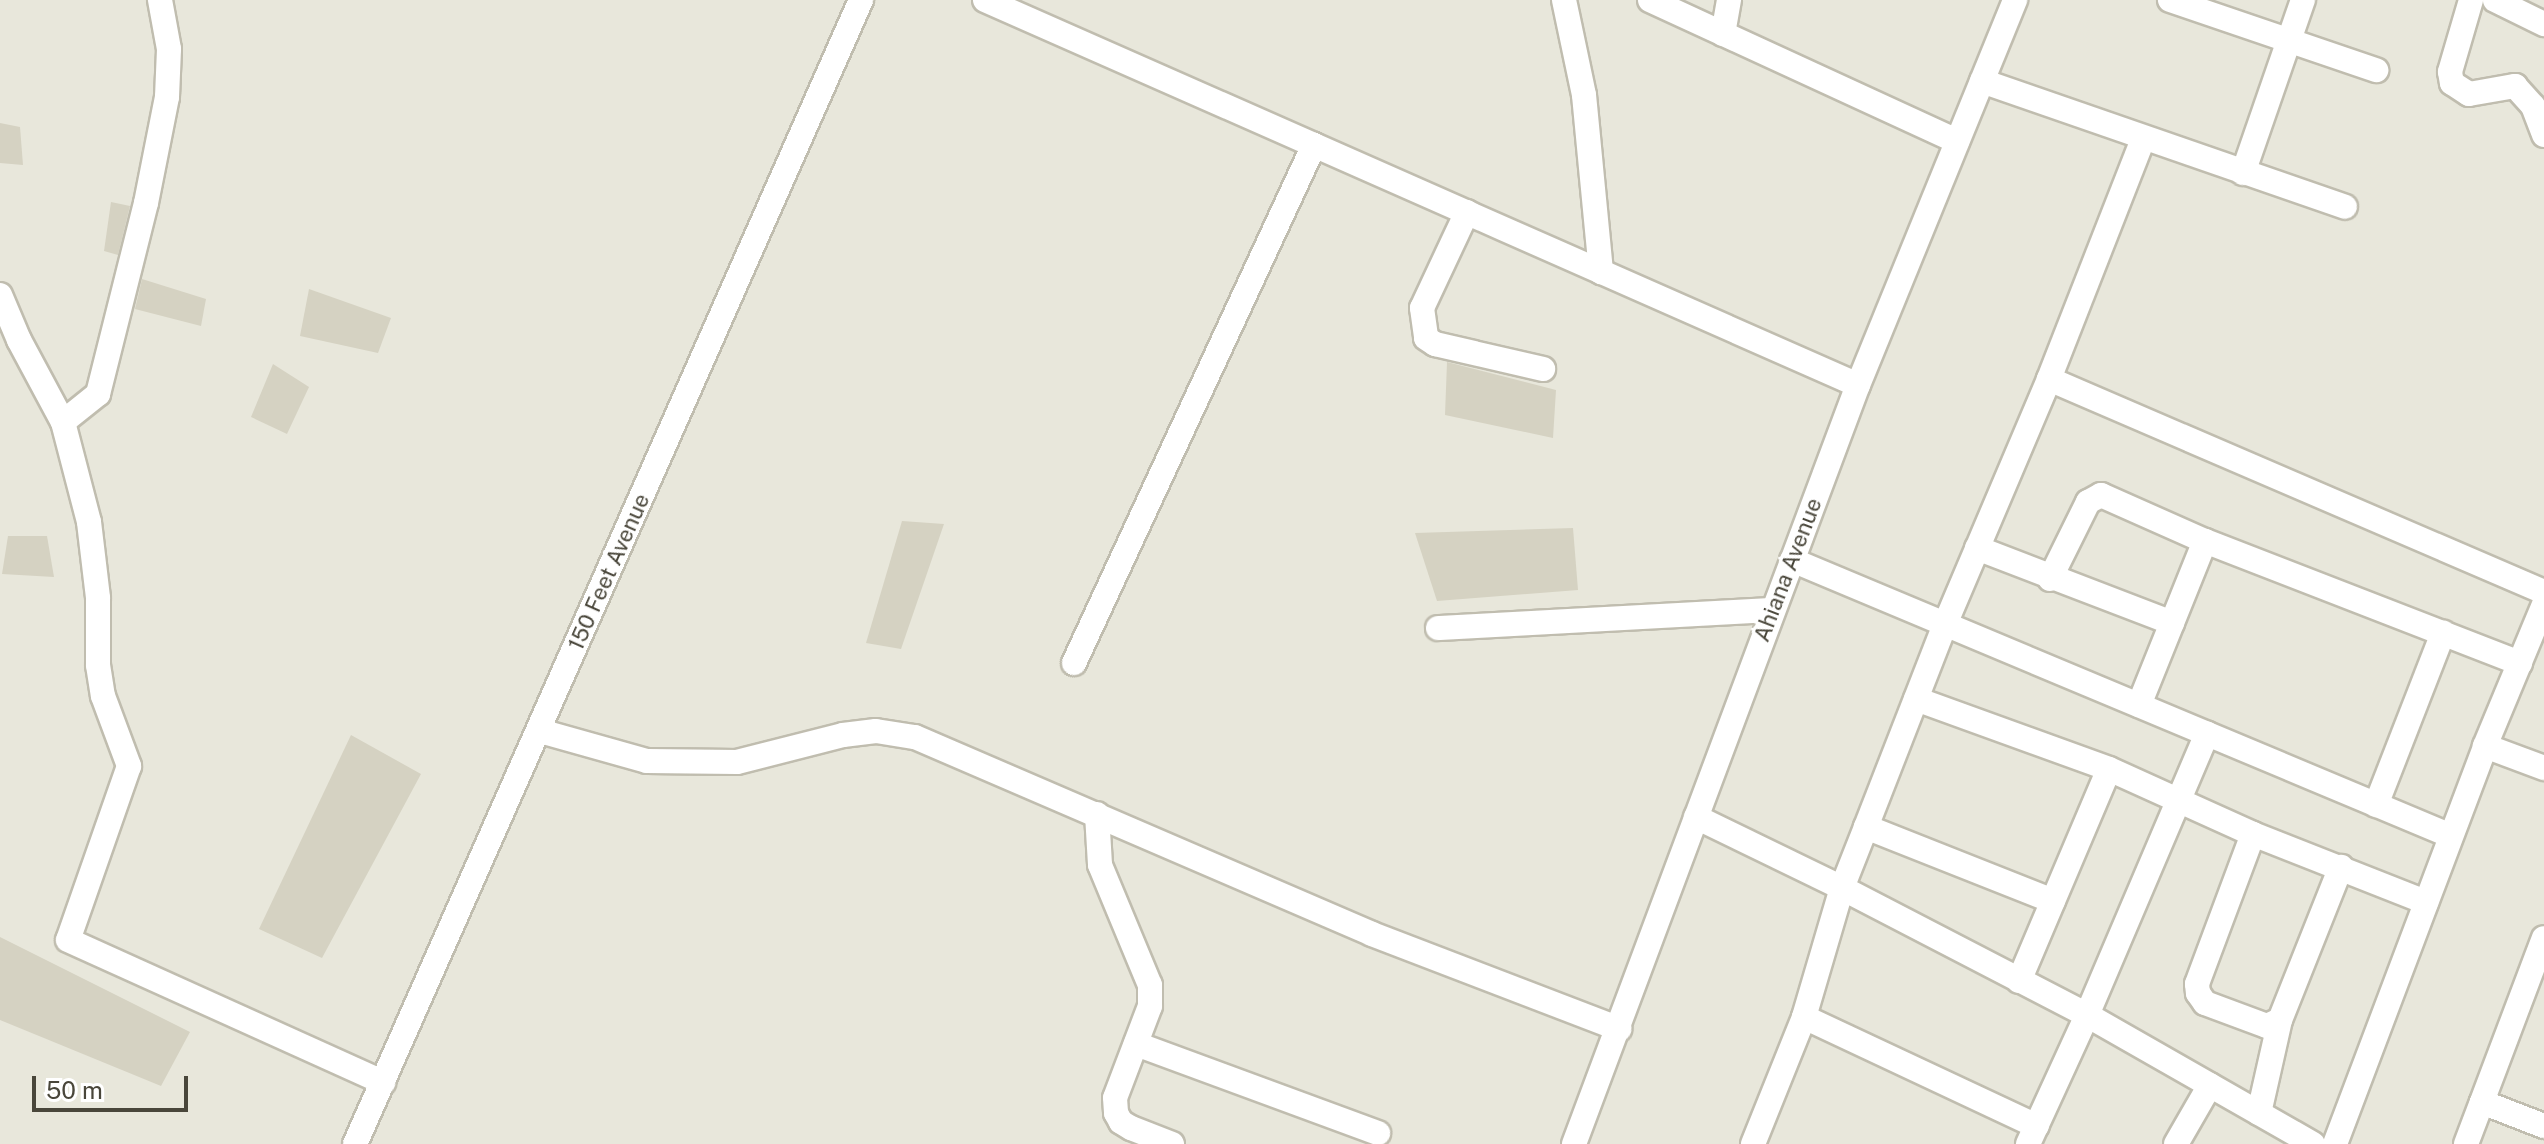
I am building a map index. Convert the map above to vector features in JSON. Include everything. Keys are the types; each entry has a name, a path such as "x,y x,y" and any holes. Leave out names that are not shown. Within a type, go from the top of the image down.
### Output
{"street":[{"path":"63,422 98,394 146,203 167,97 169,49 160,0"},
{"name":"150 Feet Avenue","path":"355,1144 861,0"},
{"path":"985,0 1858,385"},
{"path":"1564,0 1584,95 1601,272"},
{"path":"1650,0 1957,141"},
{"path":"1723,34 1729,0"},
{"name":"Ahiana Avenue","path":"1574,1144 1858,385 2015,0"},
{"path":"2170,0 2376,70"},
{"path":"2243,173 2303,0"},
{"path":"2471,0 2450,72 2452,83 2469,94 2515,86 2533,106 2544,135"},
{"path":"2495,0 2544,24"},
{"path":"1982,81 2345,207"},
{"path":"1753,1144 1804,1017 1842,888 1946,622 2049,379 2143,139"},
{"path":"1074,663 1314,145"},
{"path":"1467,212 1422,308 1426,338 1435,344 1543,369"},
{"path":"0,295 19,340 63,422 89,522 98,598 98,665 103,696 129,766 68,940 383,1082"},
{"path":"2049,379 2544,592"},
{"path":"2050,579 2088,502 2096,496 2520,663"},
{"path":"2139,705 2205,541"},
{"path":"1977,548 2050,579 2172,623"},
{"path":"1792,560 2451,836"},
{"path":"2335,1144 2485,746 2520,663 2538,637 2544,604"},
{"path":"1438,628 1773,610"},
{"path":"2376,805 2443,633"},
{"path":"1916,699 2109,769 2253,834 2426,902"},
{"path":"540,731 647,761 692,762 737,762 843,735 876,731 915,737 1372,934 1619,1029"},
{"path":"1804,1017 2032,1135 2087,1015 2207,733"},
{"path":"2485,746 2544,768"},
{"path":"2019,981 2109,769"},
{"path":"1097,814 1100,865 1150,985 1150,1006 1115,1098 1116,1113 1121,1122 1131,1128 1172,1144"},
{"path":"1696,817 1842,888 2087,1015 2313,1144"},
{"path":"1866,827 2053,901"},
{"path":"2253,834 2197,984 2198,993 2205,1003 2267,1026 2280,1020"},
{"path":"2259,1113 2280,1020 2341,867"},
{"path":"2466,1144 2544,938"},
{"path":"1136,1044 1378,1133"},
{"path":"2176,1144 2210,1085"},
{"path":"2482,1102 2544,1126"}],"shaded area":[{"path":"0,0 2544,0 2544,1144 0,1144"}],"building":[{"path":"0,123 20,127 23,165 0,163"},
{"path":"111,202 130,206 118,255 104,251"},
{"path":"142,279 206,299 201,326 135,309"},
{"path":"309,289 391,318 378,353 300,336"},
{"path":"1447,362 1556,390 1553,438 1445,415"},
{"path":"273,364 309,387 287,434 251,417"},
{"path":"902,521 944,524 901,649 866,643"},
{"path":"1573,528 1578,590 1437,601 1415,533"},
{"path":"8,536 47,536 54,577 2,574"},
{"path":"351,735 421,774 322,958 259,929"},
{"path":"0,937 190,1032 161,1086 0,1020"}]}
